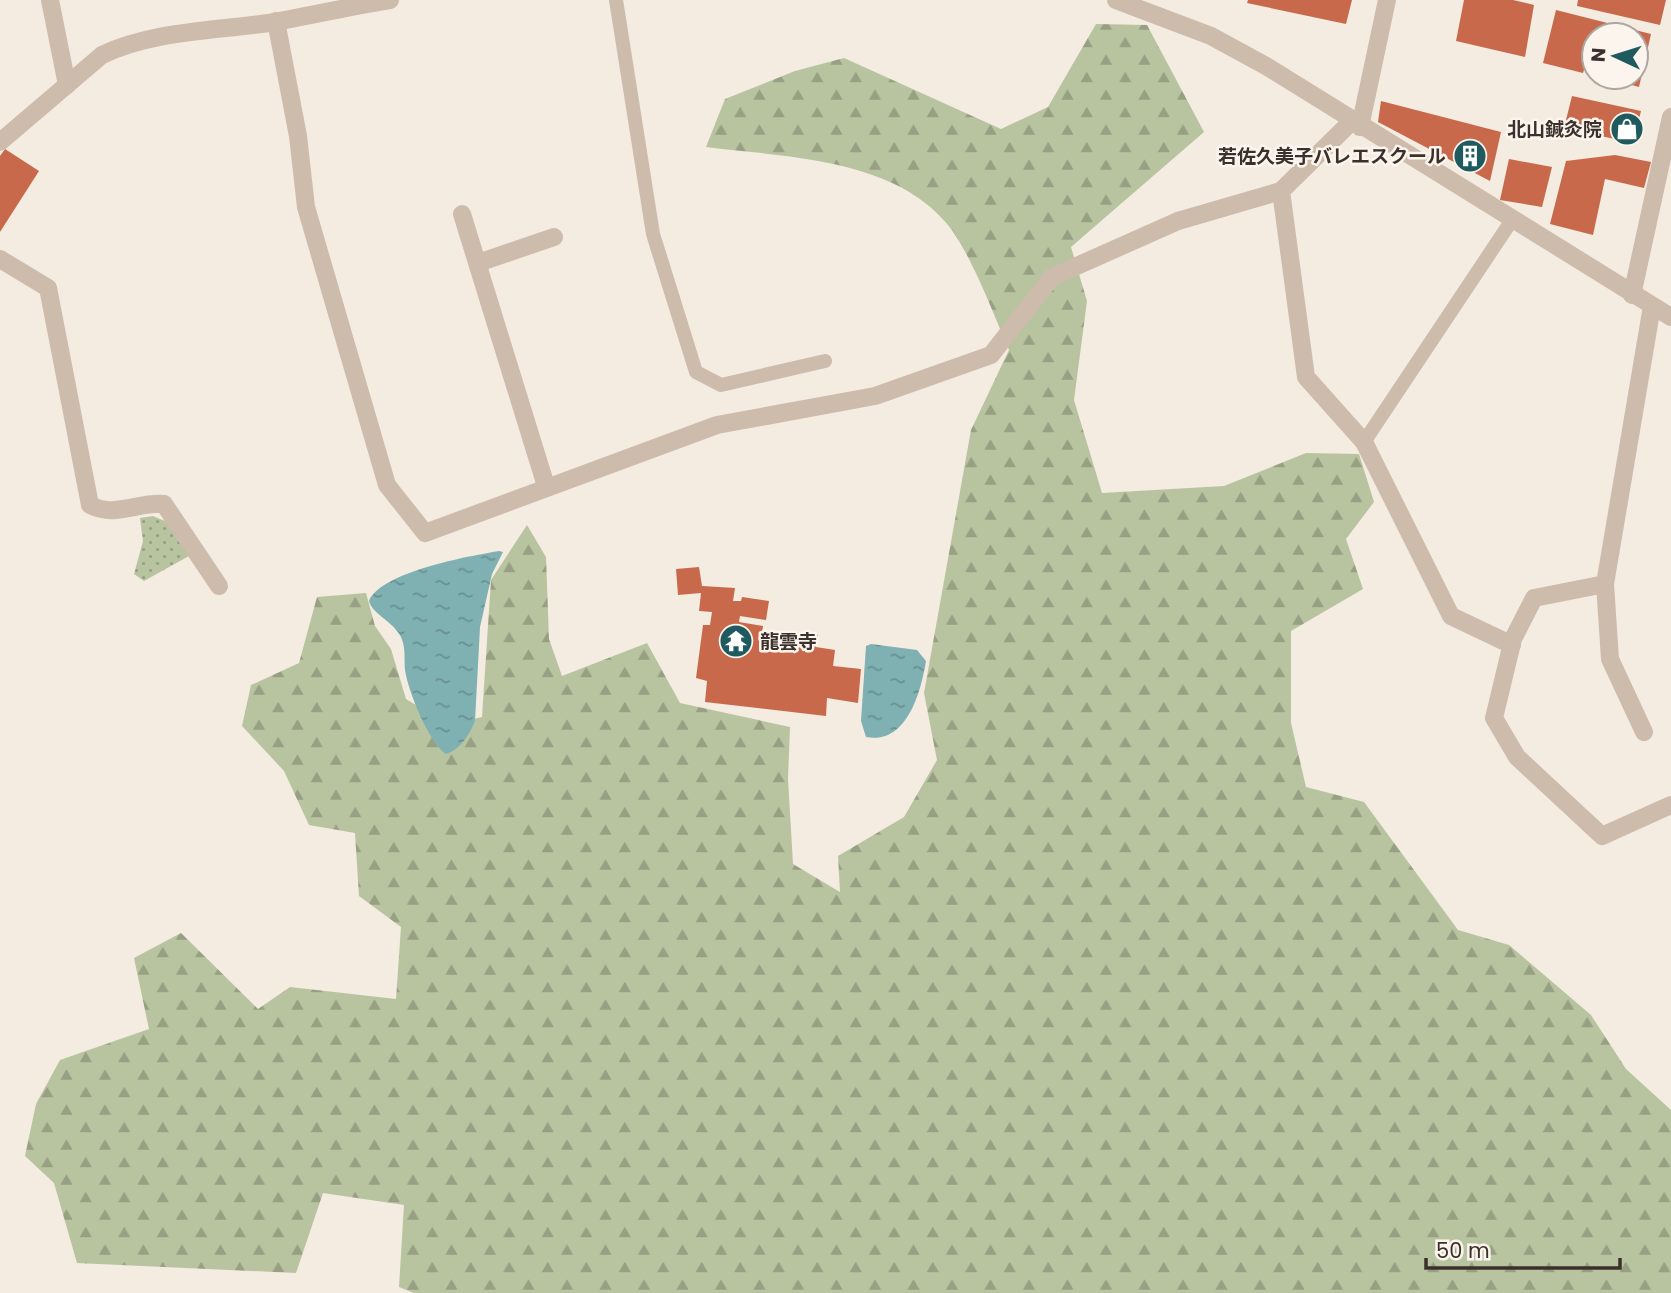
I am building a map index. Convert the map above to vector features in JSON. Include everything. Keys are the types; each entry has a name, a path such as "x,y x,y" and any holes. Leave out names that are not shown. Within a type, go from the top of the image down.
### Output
{"street":[{"path":"50,0 67,85"},
{"path":"0,142 102,55 118,47 184,33 276,22 390,0"},
{"path":"1116,0 1211,36 1265,66 1671,317"},
{"path":"276,22 299,136 306,207 387,485 425,533 546,486 718,425 875,396 991,355 1052,277 1178,221 1281,191 1356,124 1387,0"},
{"path":"1632,295 1671,117"},
{"path":"1281,191 1306,377 1364,442 1451,616 1512,645"},
{"path":"462,214 546,486"},
{"path":"478,263 554,237"},
{"path":"0,259 48,288 90,505 104,512 149,503 164,504 219,586"},
{"path":"1644,732 1610,659 1605,584 1652,306"},
{"path":"1605,584 1534,598 1512,645 1494,718 1517,757 1602,836 1671,805"}],"lane":[{"path":"617,0 653,234 696,372 721,385 825,361"},
{"path":"1364,442 1512,220"}],"green space":[{"path":"1096,24 1147,25 1204,132 1071,247 1087,301 1074,400 1102,493 1224,486 1306,453 1359,454 1374,502 1346,539 1363,589 1291,631 1291,723 1306,787 1364,802 1458,930 1509,945 1591,1015 1626,1069 1671,1110 1671,1293 414,1293 399,1287 404,1205 323,1193 296,1273 77,1263 54,1183 25,1156 36,1104 60,1060 149,1029 134,958 181,933 258,1009 290,987 396,999 401,927 359,896 355,833 309,825 284,771 242,726 251,685 299,663 317,597 366,593 375,626 391,649 406,699 448,725 482,717 491,580 527,525 546,557 549,639 562,676 647,643 680,703 790,727 788,779 793,864 840,892 838,856 904,817 937,760 924,693 971,430 1009,350 957,237 925,203 899,186 836,165 803,158 706,147 725,99 795,71 844,58 1001,129 1048,107"},
{"path":"153,516 167,522 189,556 144,581 134,574 143,541 140,518"}],"water":[{"path":"503,552 492,574 480,627 475,721 464,741 446,754 426,728 415,703 405,670 401,637 369,601 377,591 407,574 448,561"},
{"path":"871,644 917,650 926,661 910,713 892,733 880,737 866,737 861,721 866,646"}],"building":[{"path":"1248,0 1352,0 1346,24 1247,3"},
{"path":"1464,0 1513,0 1534,5 1525,57 1456,41"},
{"path":"1578,0 1666,0 1660,25 1577,6"},
{"path":"1556,10 1600,21 1580,21 1580,72 1543,63"},
{"path":"1572,96 1641,111 1633,143 1564,128"},
{"name":"若佐久美子バレエスクール","path":"1381,101 1501,132 1490,181 1378,122"},
{"path":"5,149 39,171 0,232 0,156"},
{"path":"1615,155 1651,162 1644,188 1605,179 1593,235 1550,224 1566,161"},
{"path":"1509,159 1552,167 1542,207 1500,200"},
{"name":"龍雲寺","path":"699,567 702,586 735,588 733,601 741,601 742,597 769,601 766,620 740,616 739,622 763,626 761,640 782,643 785,631 818,635 816,647 835,650 833,666 861,669 858,703 827,698 826,716 705,702 707,681 696,678 703,625 710,625 712,612 699,611 701,593 678,595 676,569"}],"place":[{"name":"北山鍼灸院","path":"1627,129"},
{"name":"若佐久美子バレエスクール","path":"1470,156"},
{"name":"龍雲寺","path":"736,641"}]}
